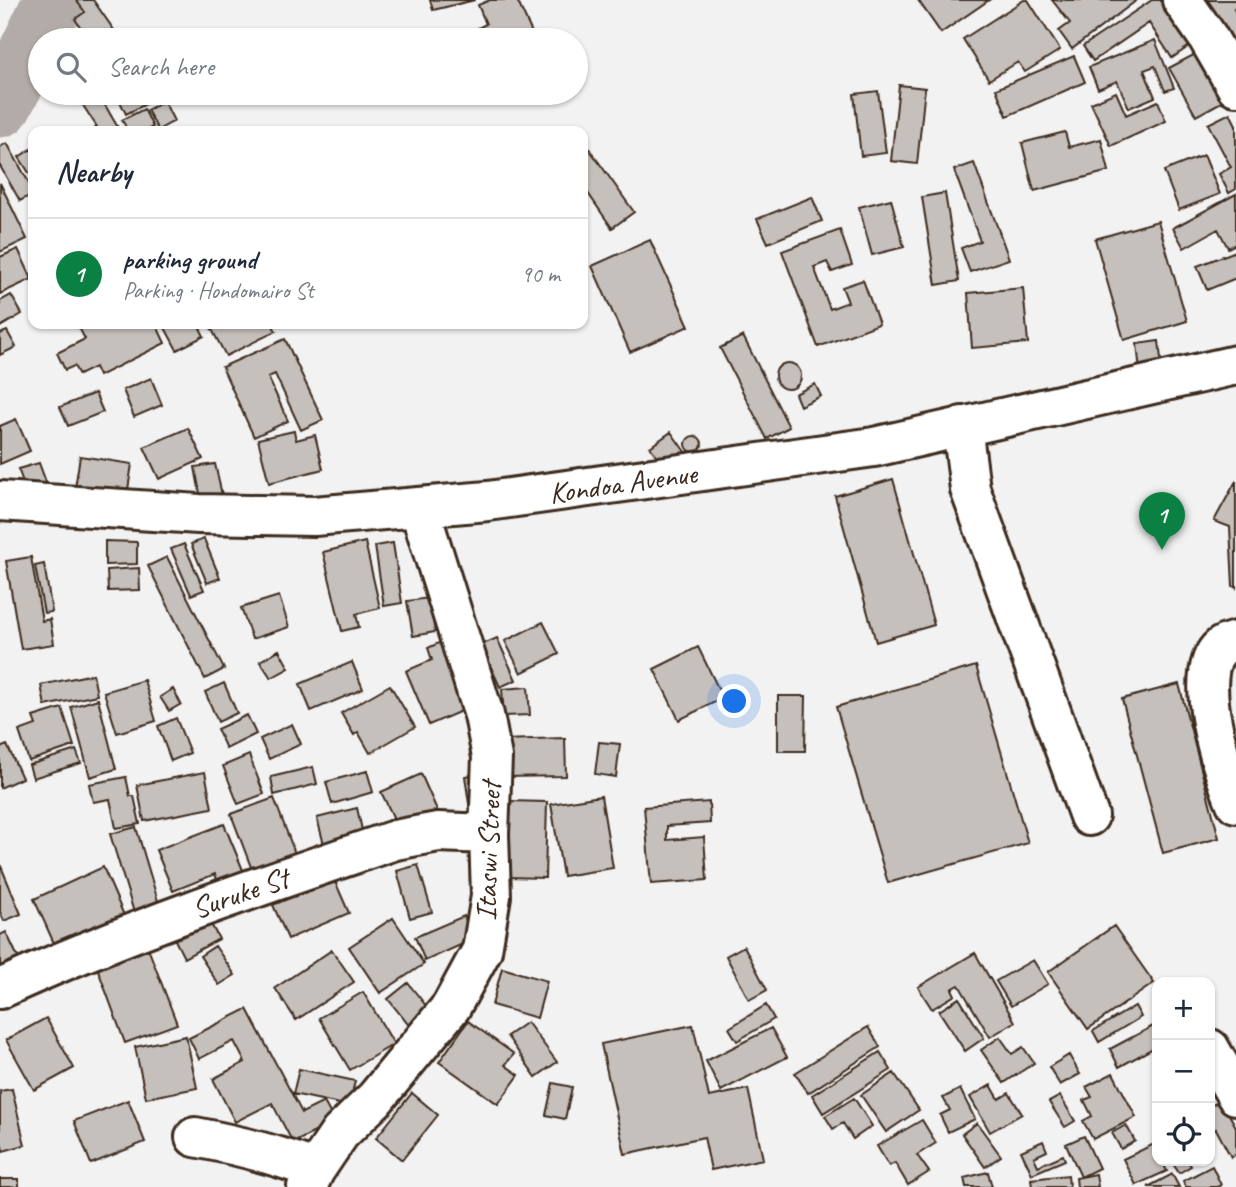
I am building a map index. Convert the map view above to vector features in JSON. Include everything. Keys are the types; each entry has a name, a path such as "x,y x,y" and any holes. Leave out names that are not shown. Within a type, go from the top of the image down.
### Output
{"street":[{"path":"1182,0 1236,86"},
{"name":"Kondoa Avenue","path":"0,501 199,514 301,516 488,501 874,447 1236,365"},
{"path":"962,426 970,489 1088,816"},
{"name":"Itaswi Street","path":"311,1179 340,1133 375,1099 451,1007 482,950 491,897 489,834 492,757 484,715 419,507"},
{"path":"1236,640 1221,647 1213,658 1206,694 1225,777 1236,803"},
{"name":"Suruke St","path":"0,989 138,929 395,840 438,832 489,834"},
{"path":"1215,1058 1236,1096"},
{"path":"195,1137 242,1146 289,1160 311,1179"}],"building":[{"path":"76,0 93,0 113,28 81,28 75,19 85,12"},
{"path":"430,0 475,0 433,10"},
{"path":"490,0 517,0 530,28 478,28 486,24 478,5"},
{"path":"918,0 989,0 941,33"},
{"path":"1028,0 1060,50 1025,72 1018,62 989,80 963,39"},
{"path":"1052,0 1137,0 1072,49 1059,31 1070,23"},
{"path":"1152,0 1161,0 1191,45 1172,58 1149,23 1093,61 1083,46"},
{"path":"1197,0 1236,0 1236,41 1226,47"},
{"path":"1155,40 1174,88 1165,91 1155,66 1144,70 1155,97 1129,108 1117,81 1098,89 1089,67"},
{"path":"1201,51 1227,99 1196,116 1169,68"},
{"path":"1074,56 1085,82 1007,116 996,89"},
{"path":"899,85 925,88 917,164 891,161"},
{"path":"878,91 886,153 861,156 854,94"},
{"path":"1116,92 1126,115 1158,101 1166,121 1111,146 1091,103"},
{"path":"83,105 105,105 117,126 96,126"},
{"path":"122,105 144,105 126,114"},
{"path":"156,105 166,105 174,121 165,126 156,126 147,110"},
{"path":"144,109 152,126 125,126 122,120"},
{"path":"1230,113 1236,125 1236,189 1229,193 1219,174 1231,167 1208,124"},
{"path":"1065,132 1069,147 1101,139 1109,171 1034,191 1022,143"},
{"path":"7,143 28,181 28,197 20,201 0,166 0,147"},
{"path":"588,147 634,212 612,228 588,193"},
{"path":"28,151 28,171 19,157"},
{"path":"1204,155 1220,194 1179,210 1164,171"},
{"path":"974,163 1009,259 970,272 961,248 980,241 954,170"},
{"path":"0,183 27,239 0,252"},
{"path":"945,193 959,281 936,285 922,197"},
{"path":"1236,194 1236,244 1228,248 1218,229 1184,248 1173,228"},
{"path":"812,197 822,221 768,243 757,219"},
{"path":"891,199 904,247 872,255 859,207"},
{"path":"1158,221 1187,321 1124,340 1095,239"},
{"path":"840,230 852,265 832,272 827,262 814,267 830,309 848,302 842,287 863,280 879,324 818,347 782,251"},
{"path":"650,240 689,326 630,352 592,266"},
{"path":"18,249 28,270 28,281 0,294 0,257"},
{"path":"1236,251 1236,278 1207,290 1197,266"},
{"path":"1023,288 1028,343 972,348 968,293"},
{"path":"11,295 22,314 0,327 0,301"},
{"path":"80,329 158,329 165,343 99,376 95,367 79,375 74,366 65,370 57,353 85,339"},
{"path":"166,329 200,329 204,336 177,350"},
{"path":"212,329 276,331 226,356"},
{"path":"7,331 16,347 0,355 0,334"},
{"path":"743,336 789,427 767,439 720,348"},
{"path":"285,339 323,420 301,430 275,374 268,377 288,421 254,437 222,367"},
{"path":"1159,341 1162,369 1140,371 1137,344"},
{"path":"788,363 797,367 801,376 797,385 788,389 779,385 775,376 779,367"},
{"path":"151,378 162,405 134,417 123,390"},
{"path":"815,384 821,396 800,406 795,394"},
{"path":"95,393 103,412 68,426 60,407"},
{"path":"16,419 30,451 0,464 0,426"},
{"path":"188,428 203,459 159,479 144,447"},
{"path":"294,431 296,440 315,435 323,469 269,483 258,439"},
{"path":"671,432 693,463 666,469 650,447"},
{"path":"694,436 700,438 700,450 694,452 688,450 686,444 688,438"},
{"path":"80,456 132,464 127,496 75,488"},
{"path":"39,463 47,485 27,492 18,469"},
{"path":"215,464 222,495 201,499 195,467"},
{"path":"893,479 934,625 876,642 835,496"},
{"path":"1236,481 1236,588 1233,586 1230,527 1214,521"},
{"path":"204,539 220,578 207,583 191,544"},
{"path":"105,541 137,542 137,564 105,565"},
{"path":"365,542 380,608 356,614 359,627 342,631 323,552"},
{"path":"393,543 402,603 384,606 375,546"},
{"path":"184,544 204,590 191,595 171,549"},
{"path":"31,557 42,621 50,619 54,644 21,649 6,561"},
{"path":"167,557 224,669 205,679 148,566"},
{"path":"44,564 52,612 44,613 35,566"},
{"path":"139,568 140,590 108,591 107,570"},
{"path":"279,596 289,627 252,639 241,608"},
{"path":"429,598 435,632 413,636 407,601"},
{"path":"543,622 559,654 521,673 505,641"},
{"path":"497,638 516,680 500,687 481,645"},
{"path":"445,640 473,706 429,725 406,671 432,660 428,648"},
{"path":"698,647 723,698 679,720 654,669"},
{"path":"279,650 289,668 271,678 260,661"},
{"path":"352,662 363,689 311,711 300,684"},
{"path":"976,666 1028,843 888,883 836,707"},
{"path":"93,674 97,695 45,706 41,685"},
{"path":"144,680 156,721 117,733 104,692"},
{"path":"224,683 237,713 218,722 205,692"},
{"path":"1179,684 1219,838 1163,853 1122,699"},
{"path":"390,685 415,727 370,753 358,732 354,735 341,713"},
{"path":"528,687 530,715 504,716 502,689"},
{"path":"173,689 181,704 169,711 160,697"},
{"path":"778,696 806,696 805,751 778,751"},
{"path":"98,699 116,769 90,777 71,707"},
{"path":"62,708 74,746 29,761 19,731 36,725 33,717"},
{"path":"247,715 256,734 226,749 217,729"},
{"path":"176,718 190,753 171,761 158,726"},
{"path":"292,724 301,744 269,759 260,739"},
{"path":"565,738 566,776 503,777 502,740"},
{"path":"599,742 620,744 616,777 595,774"},
{"path":"7,745 22,778 0,788 0,748"},
{"path":"76,750 81,763 33,778 29,765"},
{"path":"249,755 264,794 238,804 223,766"},
{"path":"313,767 317,784 274,795 271,777"},
{"path":"367,771 373,792 332,804 326,782"},
{"path":"205,772 212,808 144,821 137,785"},
{"path":"421,774 437,810 398,827 381,792"},
{"path":"479,774 483,801 469,804 465,776"},
{"path":"126,777 130,796 134,796 140,824 116,828 110,799 93,802 89,784"},
{"path":"601,796 613,868 563,876 551,804"},
{"path":"274,798 297,859 254,875 231,814"},
{"path":"508,801 547,802 545,878 507,877"},
{"path":"709,802 710,823 667,826 667,840 704,837 707,880 651,884 644,807"},
{"path":"357,808 365,843 326,852 317,818"},
{"path":"224,824 245,875 219,885 215,874 173,891 156,850"},
{"path":"136,827 161,911 136,919 110,834"},
{"path":"0,864 21,914 4,921 0,912"},
{"path":"418,865 432,912 410,918 397,871"},
{"path":"103,867 126,920 57,950 34,899"},
{"path":"334,879 349,913 288,939 273,905"},
{"path":"206,915 219,939 184,958 172,934"},
{"path":"464,916 474,939 425,961 415,937"},
{"path":"393,918 424,964 380,993 349,947"},
{"path":"1114,926 1152,980 1152,984 1088,1029 1048,972"},
{"path":"6,932 24,970 0,973 0,935"},
{"path":"215,946 235,975 219,985 200,956"},
{"path":"744,946 767,990 749,1000 726,956"},
{"path":"148,948 177,1024 125,1043 97,967"},
{"path":"332,950 354,982 296,1020 275,988"},
{"path":"975,953 1015,1022 990,1037 959,985 952,989 955,995 932,1009 918,987"},
{"path":"1033,960 1048,984 1011,1006 996,981"},
{"path":"502,968 547,981 537,1018 492,1005"},
{"path":"408,983 431,1012 411,1028 388,999"},
{"path":"363,992 394,1044 350,1070 319,1018"},
{"path":"959,998 984,1038 965,1051 939,1011"},
{"path":"766,1005 774,1019 737,1041 729,1028"},
{"path":"1135,1006 1141,1017 1099,1042 1093,1031"},
{"path":"247,1009 302,1113 324,1102 335,1122 293,1143 272,1103 235,1122 213,1079 245,1062 234,1041 199,1059 189,1038"},
{"path":"46,1018 74,1068 34,1090 6,1040"},
{"path":"468,1021 514,1054 505,1065 519,1075 498,1104 439,1062"},
{"path":"527,1022 557,1062 536,1077 507,1036"},
{"path":"693,1025 709,1097 748,1089 763,1159 711,1170 704,1137 625,1154 601,1044"},
{"path":"868,1027 880,1047 808,1093 795,1073"},
{"path":"1152,1027 1152,1049 1119,1067 1110,1049"},
{"path":"771,1028 787,1057 721,1091 706,1061"},
{"path":"186,1036 197,1088 146,1098 135,1047"},
{"path":"1000,1037 1012,1054 1023,1047 1034,1063 1004,1083 981,1050"},
{"path":"880,1052 891,1070 823,1113 812,1095"},
{"path":"1069,1055 1080,1074 1060,1085 1049,1067"},
{"path":"299,1069 355,1081 349,1106 293,1094"},
{"path":"894,1073 919,1110 886,1132 861,1095"},
{"path":"1113,1073 1136,1117 1093,1139 1083,1121 1092,1116 1084,1100 1092,1097 1086,1087"},
{"path":"553,1083 572,1087 565,1119 546,1115"},
{"path":"991,1085 999,1099 1009,1093 1022,1114 990,1132 970,1097"},
{"path":"12,1089 25,1145 3,1151 0,1137 0,1091"},
{"path":"960,1089 975,1119 948,1132 940,1115 950,1110 943,1098"},
{"path":"412,1093 438,1115 402,1160 376,1138"},
{"path":"1060,1096 1075,1121 1065,1127 1049,1102"},
{"path":"854,1098 872,1126 853,1139 843,1123 833,1129 825,1116"},
{"path":"128,1100 145,1142 91,1164 74,1121"},
{"path":"1221,1100 1236,1127 1236,1154 1231,1157 1215,1130 1215,1103"},
{"path":"922,1120 936,1143 917,1155 929,1172 908,1185 895,1163 889,1166 877,1146"},
{"path":"977,1123 1001,1156 985,1167 962,1134"},
{"path":"1126,1125 1135,1141 1121,1149 1112,1133"},
{"path":"1084,1136 1099,1168 1081,1177 1066,1144"},
{"path":"1043,1141 1047,1151 1034,1157 1038,1166 1063,1155 1065,1160 1032,1174 1021,1151"},
{"path":"1152,1145 1152,1166 1164,1166 1167,1171 1136,1185 1123,1159"},
{"path":"1174,1166 1191,1166 1179,1173"},
{"path":"1212,1166 1221,1185 1186,1187 1183,1181"},
{"path":"988,1172 992,1187 966,1187 964,1178"},
{"path":"1096,1174 1098,1187 1077,1187 1076,1178"},
{"path":"1068,1175 1069,1187 1032,1187 1031,1179"},
{"path":"1171,1175 1179,1187 1148,1187"},
{"path":"0,1179 19,1179 19,1187 0,1187"}],"waterway":[{"path":"41,28 54,0"},
{"path":"0,107 28,54"}],"place":[{"name":"parking ground","path":"1162,550"}]}
